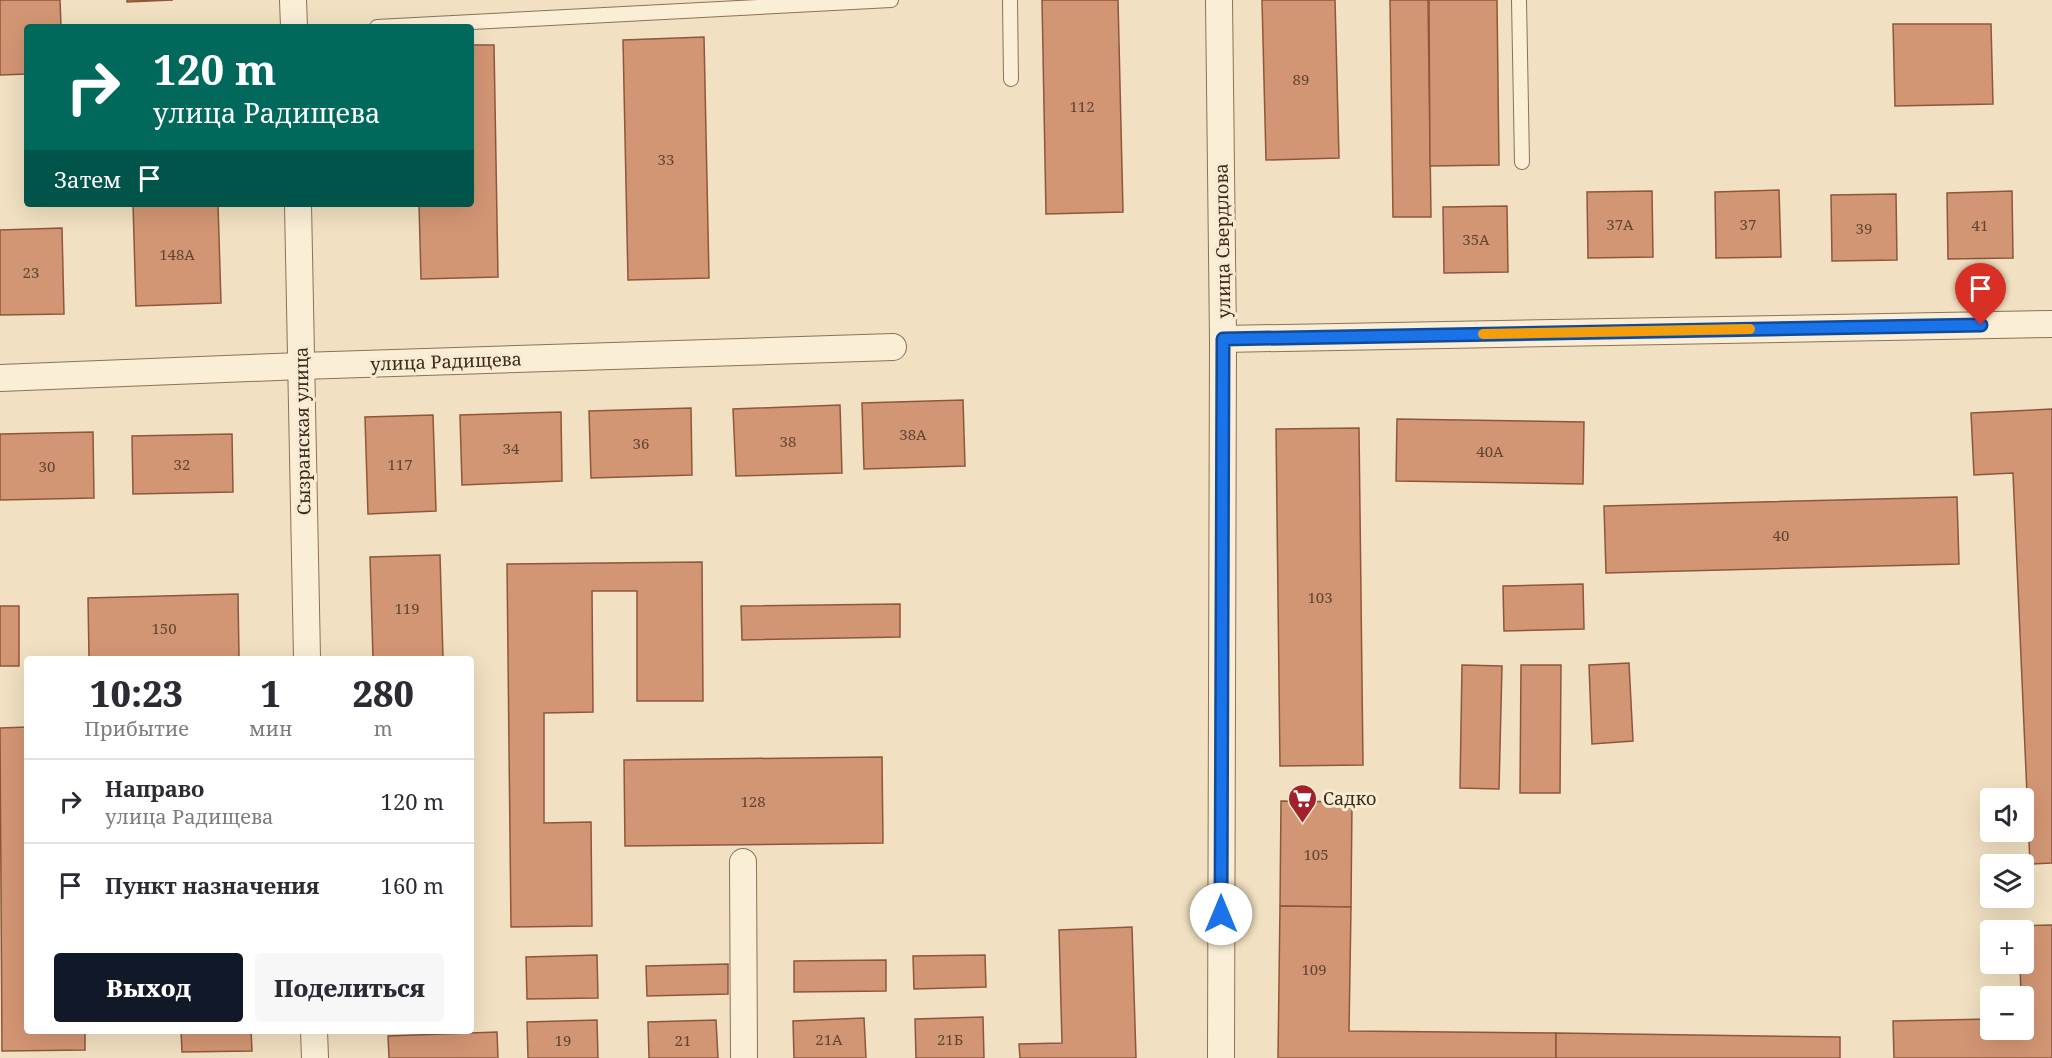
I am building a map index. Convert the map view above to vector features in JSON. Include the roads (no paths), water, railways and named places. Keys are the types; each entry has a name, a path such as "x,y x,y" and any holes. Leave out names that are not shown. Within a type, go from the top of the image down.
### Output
{"street":[{"path":"293,0 294,24"},
{"name":"улица Свердлова","path":"1220,0 1223,339 1221,1058"},
{"name":"Сызранская улица","path":"297,207 307,656"},
{"path":"1223,339 2052,324"},
{"name":"улица Радищева","path":"0,378 893,347"},
{"path":"743,862 744,1058"},
{"path":"314,1034 315,1058"}],"lane":[{"path":"434,24 891,0"},
{"path":"1010,0 1011,79"},
{"path":"1519,0 1522,162"}],"place":[{"name":"Садко","path":"1302,824"}]}
